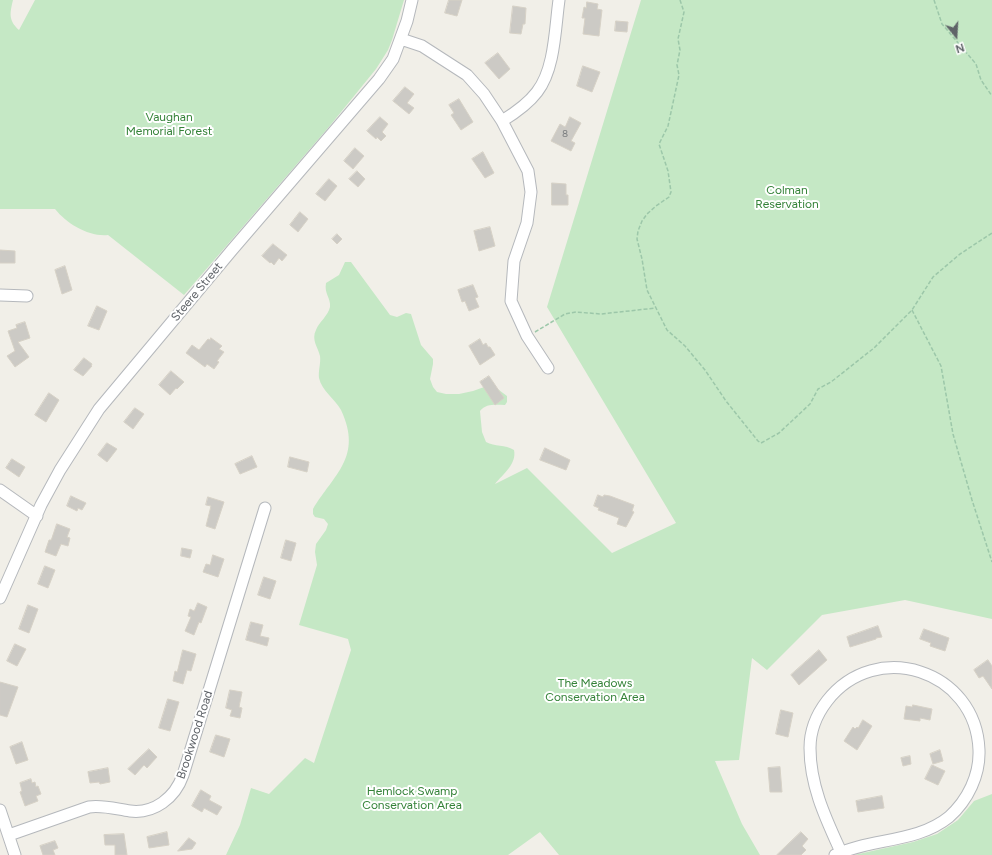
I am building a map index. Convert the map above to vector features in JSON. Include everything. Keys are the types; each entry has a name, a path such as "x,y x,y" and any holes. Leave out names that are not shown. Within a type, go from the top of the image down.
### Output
{"street":[{"name":"Steere Street","path":"0,598 2,586 60,470 99,409 232,250 379,80 393,60 412,0"},
{"path":"502,121 518,111 537,92 548,74 559,0"},
{"path":"401,38 422,46 467,75 484,94 502,121 528,171 531,192 527,222 514,261 511,300 527,336 548,368"},
{"path":"0,295 27,296"},
{"path":"0,490 37,516"},
{"name":"Brookwood Road","path":"9,835 89,807 107,807 131,811 146,810 161,804 173,794 183,775 264,508"},
{"path":"898,667 916,670 934,677 956,694 967,709 975,726 979,744 978,762 977,771 971,789 948,818 932,828 915,834 860,846 838,853 821,805 812,770 810,747 811,738 820,711 831,696 841,686 853,678 870,671 898,667"},
{"path":"0,810 15,855"}],"path":[{"path":"680,0 684,12 678,39 680,50 677,65 679,75 668,126 659,144 668,171 671,192 669,197 656,206 642,221 637,239 647,290 667,330 690,352 705,370 726,401 758,441 761,443 780,433 810,404 818,389 831,382 874,348 912,310 933,277 960,254 992,233"},
{"path":"934,0 945,29 976,64 981,80 992,96"},
{"path":"527,336 565,314 576,312 601,314 656,308"},
{"path":"912,310 941,366 953,434 992,562"}],"green space":[{"name":"Vaughan Memorial Forest","path":"0,0 13,0 11,20 19,30 35,0 404,0 388,50 376,69 328,128 184,295 108,235 86,232 66,220 55,209 0,209"},
{"path":"641,0 992,0 992,619 905,600 822,615 767,670 752,658 739,760 715,761 742,824 760,855 559,855 540,832 508,855 226,855 240,825 251,788 269,794 305,758 314,763 351,650 348,639 299,625 317,565 315,552 316,544 326,530 328,524 324,519 315,517 313,514 313,509 343,464 347,453 349,440 347,426 341,410 323,387 319,378 320,356 314,337 317,327 330,307 326,283 339,275 345,262 351,262 390,315 397,317 406,313 411,314 421,345 433,359 430,379 437,392 459,394 487,386 499,390 507,396 507,402 505,405 488,406 482,408 480,411 482,432 486,442 514,450 511,464 495,484 527,468 612,553 676,523 547,307"},
{"path":"992,794 992,855 854,855 913,842 937,834 958,820 974,801"}],"building":[{"path":"449,0 462,0 457,16 445,13"},
{"path":"587,2 598,4 597,9 602,10 599,36 583,34 585,18 582,18 584,7 586,8"},
{"path":"513,6 526,8 525,24 523,24 521,34 510,33"},
{"path":"616,21 628,22 627,32 615,31"},
{"path":"498,53 510,69 499,79 485,63"},
{"path":"583,66 600,72 592,92 577,86"},
{"path":"405,87 414,94 407,103 414,108 409,114 393,101"},
{"path":"459,99 473,122 461,130 451,115 454,113 449,105"},
{"path":"380,117 388,124 382,132 386,136 381,141 377,137 376,139 367,131"},
{"path":"570,117 581,123 571,141 575,143 571,151 551,141 560,124 565,127"},
{"path":"355,148 364,156 353,169 344,161"},
{"path":"483,152 494,173 485,178 472,159"},
{"path":"357,171 365,179 358,187 349,179"},
{"path":"329,179 337,186 325,201 316,194"},
{"path":"552,183 566,184 568,205 552,205"},
{"path":"300,212 308,219 298,232 290,225"},
{"path":"490,227 495,246 479,251 474,231"},
{"path":"337,234 342,239 337,244 332,239"},
{"path":"273,244 287,255 282,261 279,258 274,265 262,256"},
{"path":"0,250 15,251 15,263 0,263"},
{"path":"65,266 72,290 62,294 55,270"},
{"path":"473,285 478,297 475,298 479,307 469,311 465,301 462,302 458,290"},
{"path":"97,306 107,311 99,330 88,326"},
{"path":"25,322 30,338 18,342 29,357 15,367 7,356 15,351 8,331 17,328 16,325"},
{"path":"211,338 222,346 219,349 224,352 217,361 219,362 214,369 207,364 205,367 186,353 192,345 199,350 208,339 210,340"},
{"path":"480,339 483,345 486,343 495,355 480,365 469,346"},
{"path":"84,358 92,364 92,366 83,376 74,370"},
{"path":"171,371 184,382 170,395 159,385"},
{"path":"489,376 504,398 495,405 480,382"},
{"path":"49,393 59,400 46,422 35,415"},
{"path":"135,408 144,414 133,429 124,422"},
{"path":"107,443 117,449 107,462 98,455"},
{"path":"545,448 570,460 566,470 540,460"},
{"path":"252,456 257,467 240,474 235,464"},
{"path":"290,457 309,462 307,472 288,467"},
{"path":"12,459 25,467 19,477 6,468"},
{"path":"598,495 603,497 604,495 610,496 634,505 632,511 634,512 626,527 617,524 619,518 598,510 599,508 594,506"},
{"path":"71,496 86,503 82,510 78,508 77,511 67,506"},
{"path":"208,497 224,502 215,529 206,526 211,506 206,505"},
{"path":"57,524 70,529 67,537 70,538 68,546 61,544 56,556 45,552"},
{"path":"286,540 296,543 291,561 281,558"},
{"path":"182,548 192,550 190,558 181,556"},
{"path":"213,555 224,559 218,577 203,572 206,564 210,565"},
{"path":"45,566 55,570 48,588 38,584"},
{"path":"264,577 276,581 270,599 258,595"},
{"path":"198,603 207,607 201,623 199,622 194,635 185,631 191,617 188,616 190,609 194,611"},
{"path":"28,605 38,609 29,633 19,629"},
{"path":"251,622 263,625 260,636 269,638 267,646 246,640"},
{"path":"878,626 882,637 850,647 847,637"},
{"path":"924,629 949,638 945,651 930,646 931,643 920,639"},
{"path":"15,644 26,649 17,666 7,661"},
{"path":"183,650 196,654 191,671 187,670 183,684 173,681"},
{"path":"819,650 827,660 799,685 791,675"},
{"path":"988,660 992,666 992,689 983,676 979,678 974,670"},
{"path":"0,682 18,687 7,717 0,715"},
{"path":"230,690 242,692 239,707 242,708 240,718 230,716 232,710 226,708"},
{"path":"168,699 179,702 170,731 159,728"},
{"path":"913,705 932,709 930,720 920,718 920,721 904,719 906,706 912,707"},
{"path":"781,710 793,713 788,737 776,734"},
{"path":"863,720 872,726 857,750 844,741 853,727 855,729 857,727 858,728"},
{"path":"216,735 230,739 224,757 210,752"},
{"path":"22,742 28,760 16,764 10,747"},
{"path":"149,749 157,757 147,768 144,765 135,775 128,769"},
{"path":"940,750 943,761 933,764 930,754"},
{"path":"910,756 911,764 903,766 901,758"},
{"path":"932,765 945,771 938,785 925,779"},
{"path":"780,767 782,792 770,792 768,768"},
{"path":"108,768 110,782 100,784 99,782 90,783 88,772"},
{"path":"31,779 32,783 35,782 36,787 38,786 41,794 36,796 38,801 25,806 20,792 22,791 20,783"},
{"path":"201,790 211,796 209,800 222,807 217,815 204,808 202,812 192,806"},
{"path":"882,796 884,808 858,812 856,801"},
{"path":"167,832 169,845 149,848 147,837"},
{"path":"801,832 808,839 802,846 806,850 801,855 777,855"},
{"path":"124,834 127,855 115,855 115,845 105,845 104,835"},
{"path":"189,838 196,843 192,849 178,851"},
{"path":"55,841 58,848 53,850 55,855 43,855 40,846"}],"park label":[{"name":"Colman Reservation","path":"787,197"},
{"name":"The Meadows Conservation Area","path":"595,690"},
{"name":"Hemlock Swamp Conservation Area","path":"412,798"}]}
